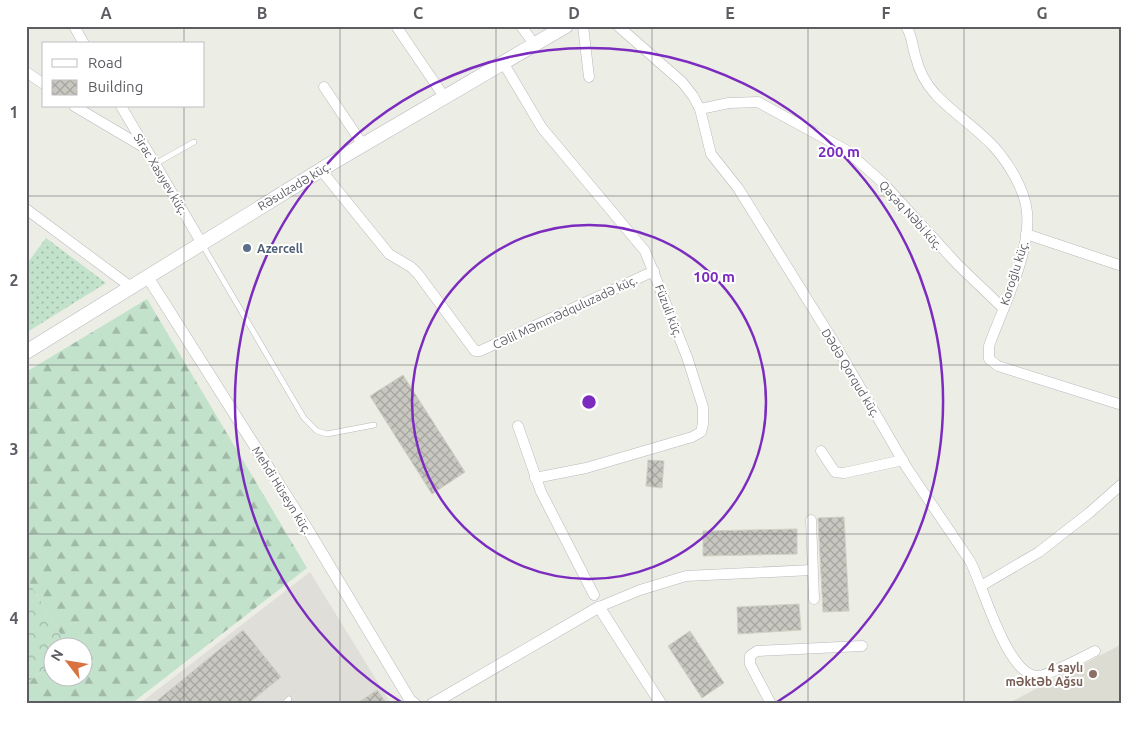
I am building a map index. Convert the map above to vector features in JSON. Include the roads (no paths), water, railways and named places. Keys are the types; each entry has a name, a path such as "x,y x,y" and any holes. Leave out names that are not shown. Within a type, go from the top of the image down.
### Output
{"main road":[{"name":"Rəsulzadə küç.","path":"29,346 131,287 201,242 321,170 566,26"}],"street":[{"path":"74,26 83,42"},
{"path":"396,26 445,98"},
{"path":"521,26 535,45"},
{"path":"583,26 588,77"},
{"name":"Dədə Qorqud küç.","path":"618,26 682,82 700,109 711,154 738,188 835,344 903,460 970,561 982,586 988,607 1013,659 1027,674 1039,676 1095,651"},
{"name":"Koroğlu küç.","path":"906,26 912,36 916,58 923,77 936,95 996,149 1019,184 1027,211 1026,234 1018,266 989,346 989,359 998,366 1122,405"},
{"name":"Füzuli küç.","path":"504,64 542,128 645,251 687,357 702,407 703,424 701,432 586,468 535,478"},
{"path":"26,72 42,83"},
{"path":"324,87 363,145"},
{"name":"Qaçaq Nəbi küç.","path":"700,109 729,103 758,102 846,150 883,183 958,265 1003,308"},
{"path":"77,108 146,149"},
{"name":"Sirac Xasıyev küç.","path":"122,108 201,242"},
{"name":"Cəlil Məmmədquluzadə küç.","path":"321,170 389,254 411,267 418,274 475,351 480,351 654,271"},
{"path":"26,209 131,287"},
{"path":"1026,234 1122,266"},
{"name":"Mehdi Hüseyn küç.","path":"147,276 308,530 410,700 415,704"},
{"path":"518,426 535,478 594,595"},
{"path":"821,451 835,472 844,473 903,460"},
{"path":"982,586 1039,552 1089,513 1122,484"},
{"path":"810,520 814,599"},
{"path":"432,704 598,607 640,590 686,576 812,570"},
{"path":"598,607 661,704"},
{"path":"771,704 750,664 750,656 757,651 862,646"}],"lane":[{"path":"155,164 194,142"},
{"path":"201,242 304,418 317,431 327,434 374,425"},
{"path":"284,704 289,699"}],"place":[{"name":"Azercell","path":"247,248"},
{"name":"4 saylı məktəb Ağsu","path":"1093,674"}]}
